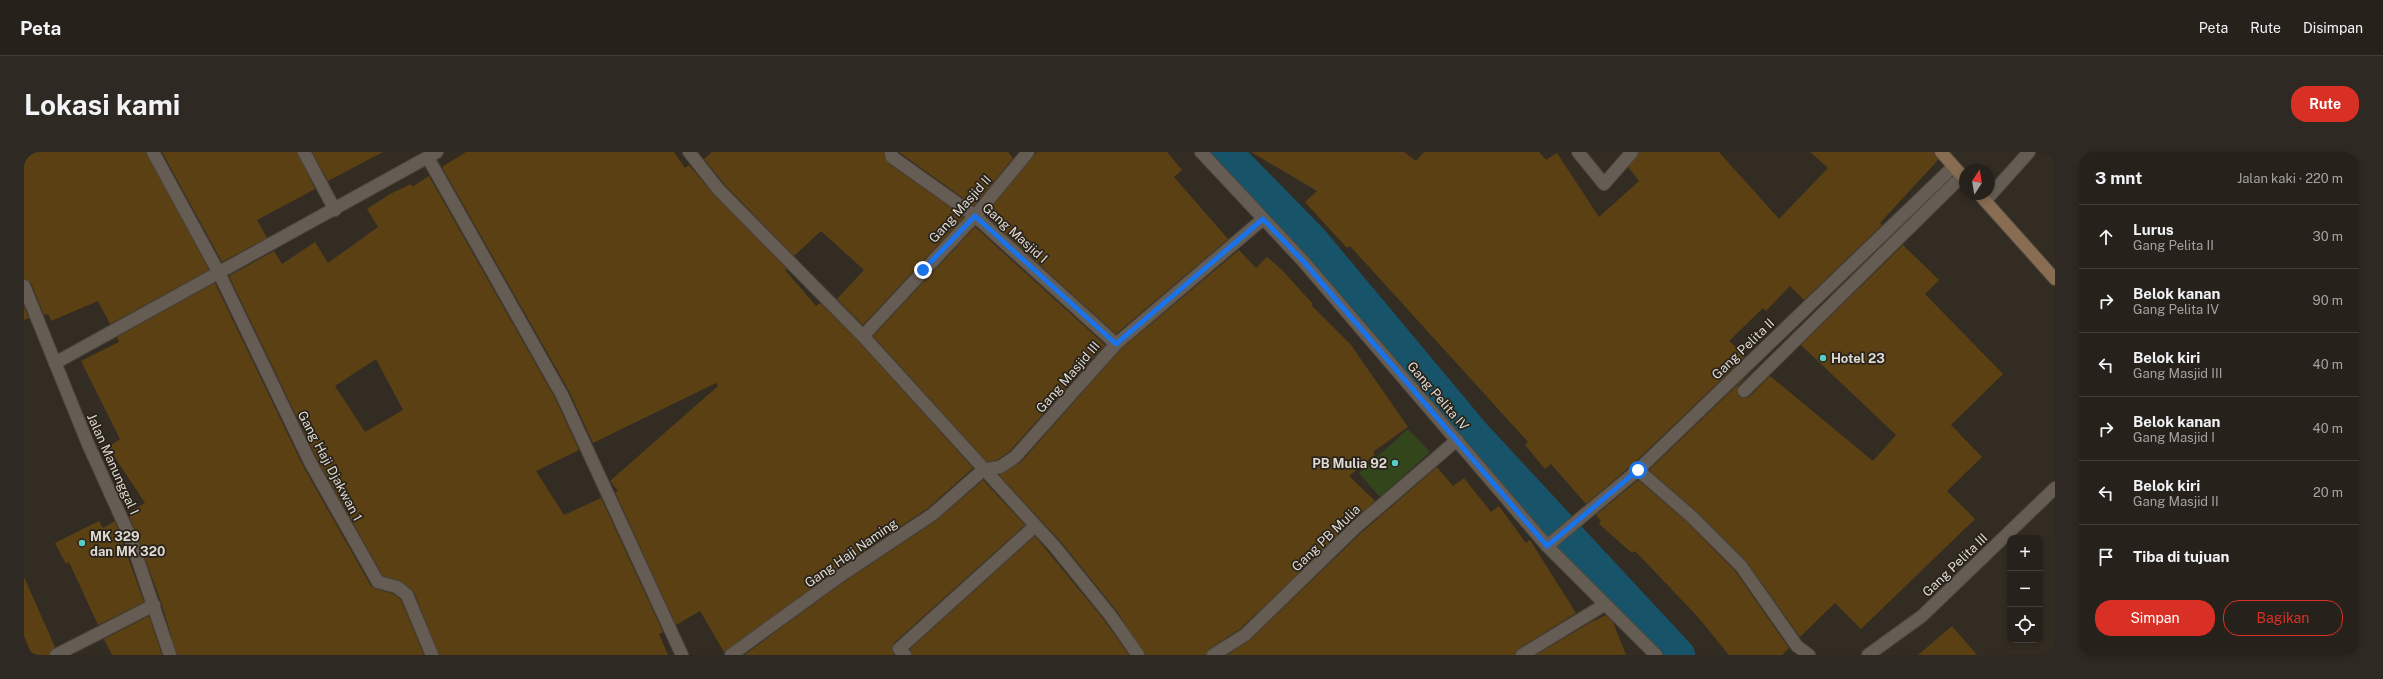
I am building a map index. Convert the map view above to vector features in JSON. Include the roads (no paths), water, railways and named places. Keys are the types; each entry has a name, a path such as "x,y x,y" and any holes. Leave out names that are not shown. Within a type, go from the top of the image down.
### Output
{"main road":[{"path":"1941,152 1959,173"},
{"path":"1985,200 2055,279"}],"street":[{"name":"Gang Haji Djakwan 1","path":"152,152 219,273 310,462 378,582 398,587 407,595 432,655"},
{"path":"304,152 335,210"},
{"path":"689,152 719,190 862,336 1060,554 1110,615 1138,655"},
{"name":"Gang Masjid I","path":"891,152 892,158 975,216 1116,344"},
{"name":"Gang Masjid II","path":"862,336 975,216 1028,152"},
{"name":"Gang Pelita IV","path":"1201,152 1303,261 1457,440 1551,543 1604,605 1656,655"},
{"path":"1578,152 1604,184 1632,152"},
{"path":"1995,185 2029,152"},
{"path":"55,363 335,210 432,155 562,395 682,655"},
{"name":"Gang Pelita II","path":"1551,543 1638,470 1953,167"},
{"path":"1744,390 1959,183"},
{"name":"Gang Masjid III","path":"983,470 1000,467 1015,456 1116,344 1263,219"},
{"name":"Jalan Manunggal I","path":"24,286 55,363 130,537 170,655"},
{"name":"Gang PB Mulia","path":"1213,655 1245,635 1356,527 1457,440"},
{"name":"Gang Haji Naming","path":"731,655 840,576 933,514 983,470"},
{"path":"1638,470 1691,516 1741,566 1797,646 1809,655"},
{"name":"Gang Pelita III","path":"1868,655 1922,616 2055,488"},
{"path":"905,655 899,649 1034,527"},
{"path":"56,655 154,605"},
{"path":"1522,655 1604,605"}],"waterway":[{"path":"1226,152 1313,241 1475,435 1679,655"}],"place":[{"name":"Hotel 23","path":"1823,358"},
{"name":"PB Mulia 92","path":"1395,463"},
{"name":"MK 329 dan MK 320","path":"82,543"}]}
